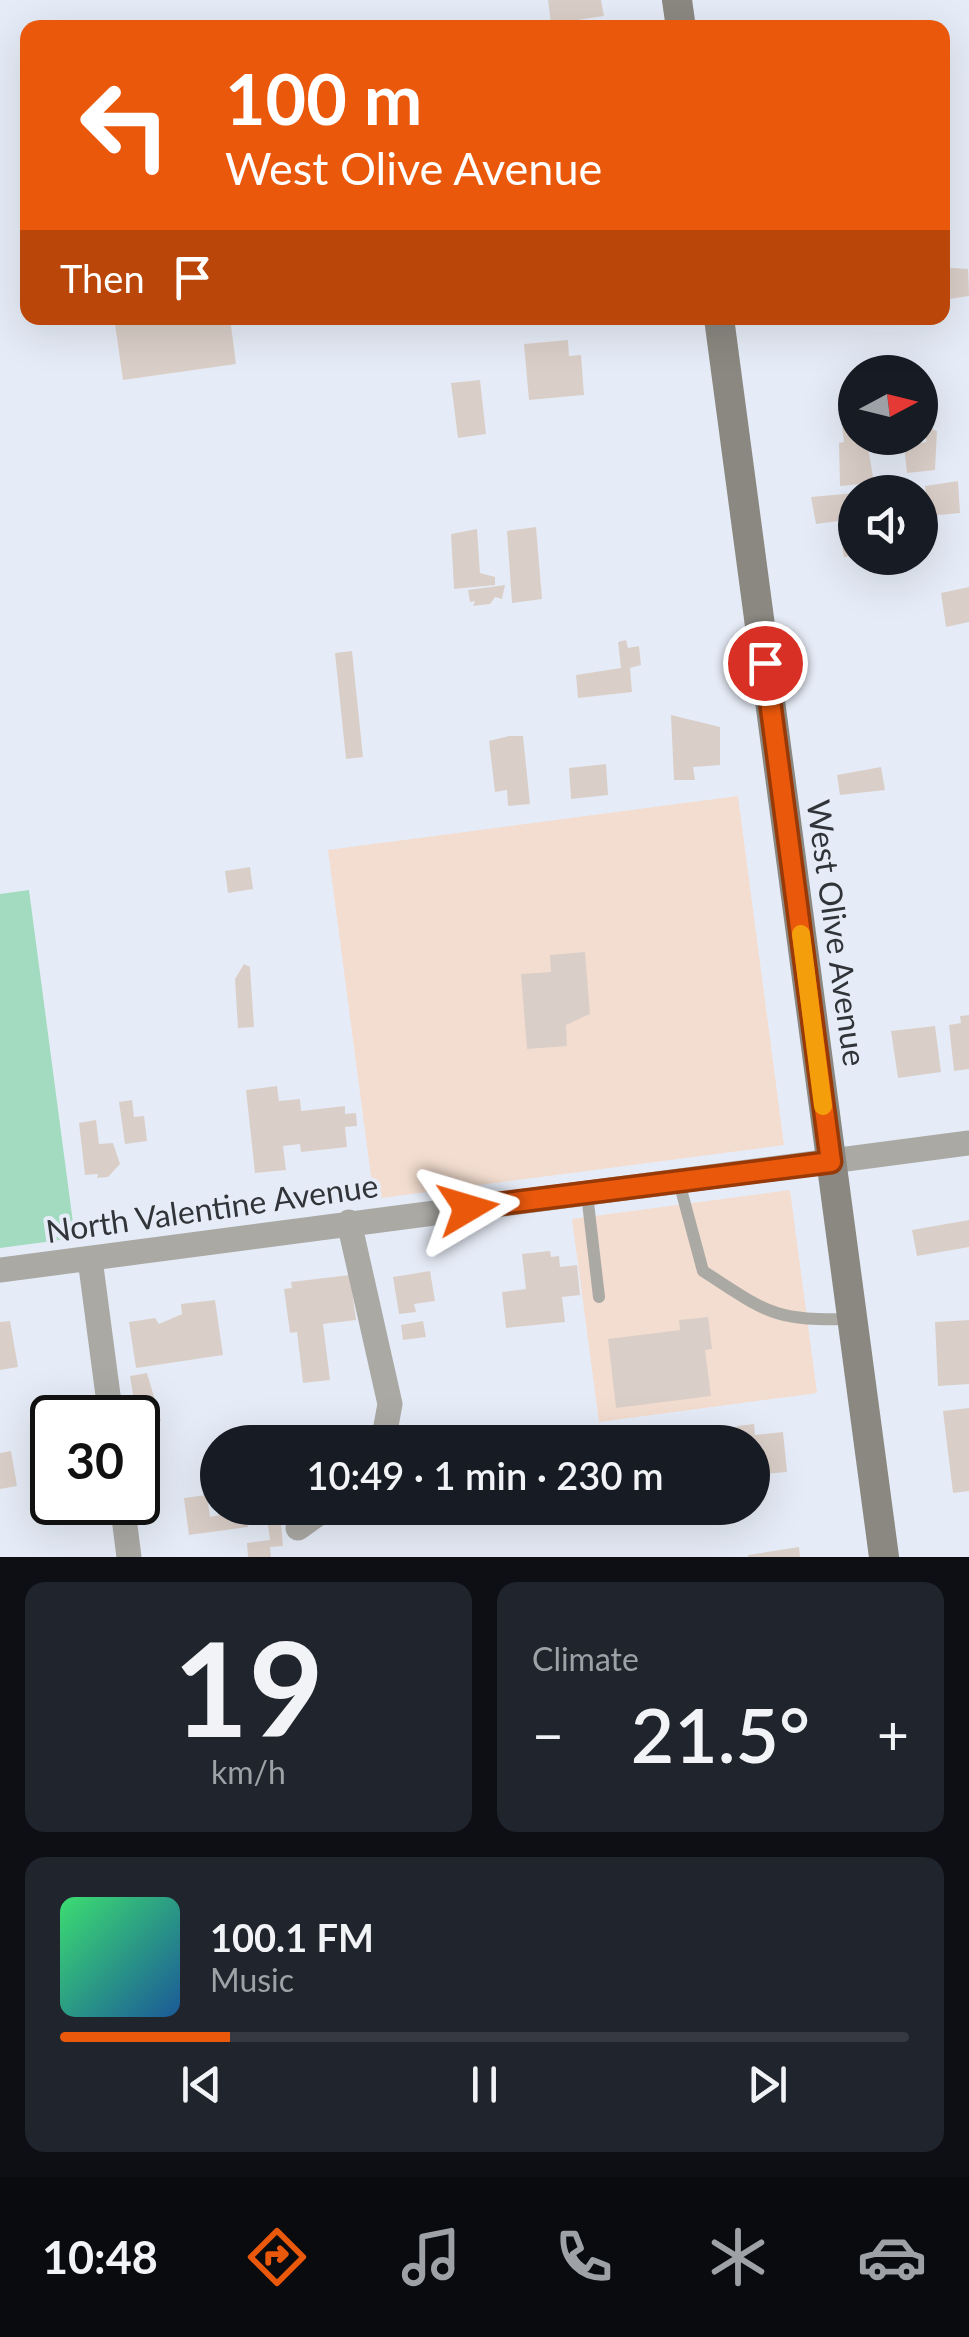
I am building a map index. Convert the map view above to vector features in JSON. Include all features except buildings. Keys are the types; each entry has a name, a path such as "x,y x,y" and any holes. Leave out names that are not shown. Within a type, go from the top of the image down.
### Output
{"main road":[{"name":"West Olive Avenue","path":"720,325 884,1557"}],"street":[{"name":"North Valentine Avenue","path":"0,1270 969,1143"},
{"path":"349,1222 390,1404 386,1425"},
{"path":"90,1259 107,1395"},
{"path":"125,1525 129,1557"},
{"path":"298,1528 302,1525"}],"lane":[{"path":"679,1182 703,1271 769,1313 796,1320 852,1318"},
{"path":"587,1194 599,1297"}],"shaded area":[{"path":"738,796 784,1145 374,1199 328,850"},
{"path":"790,1190 817,1393 599,1422 572,1219"}],"green space":[{"path":"29,890 75,1238 0,1248 0,894"}],"slow traffic":[{"path":"801,934 823,1106"}],"route":[{"path":"468,1208 831,1162 765,663"}]}
